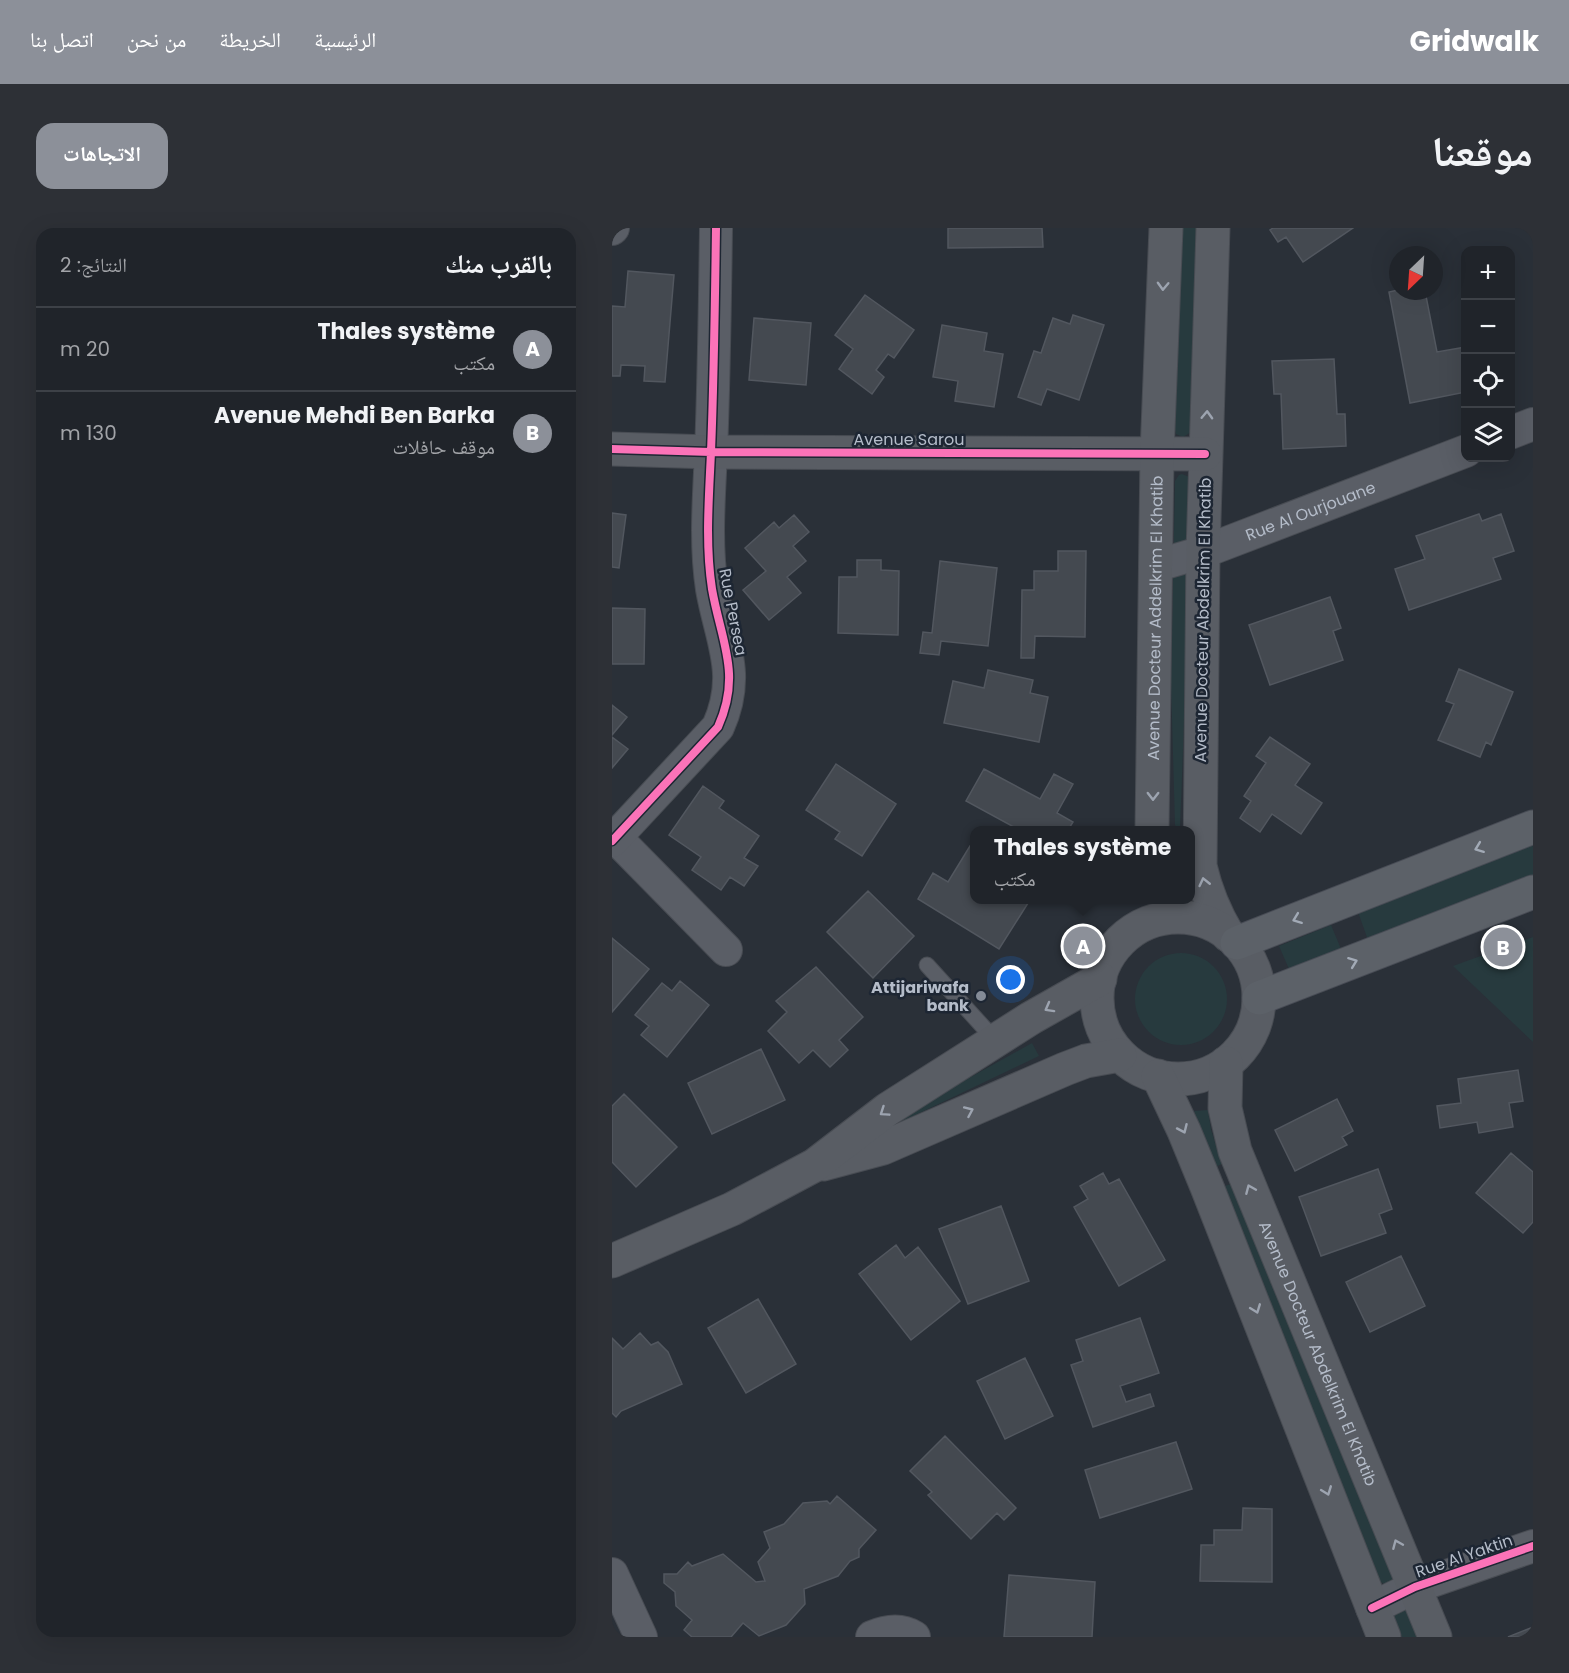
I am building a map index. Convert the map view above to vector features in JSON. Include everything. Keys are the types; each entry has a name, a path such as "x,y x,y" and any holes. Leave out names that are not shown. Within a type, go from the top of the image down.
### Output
{"main road":[{"name":"Avenue Docteur Addelkrim El Khatib","path":"1152,826 1157,454 1166,228"},
{"name":"Avenue Docteur Abdelkrim El Khatib","path":"1214,228 1205,454 1200,866 1205,890 1215,913 1233,939"},
{"name":"Avenue Sarou","path":"612,449 711,452 1205,454"},
{"path":"1233,939 1533,827"},
{"path":"1260,998 1533,892"},
{"path":"1140,914 1151,921 1184,917 1200,920 1215,926 1233,939 1254,968 1260,998 1251,1035 1240,1051 1226,1064 1205,1074 1181,1079 1158,1076 1137,1068 1120,1055 1108,1039 1100,1020 1097,1000 1100,979 1107,959 1140,914"},
{"path":"612,1261 732,1209 816,1165 869,1122 1031,1018 1100,979"},
{"path":"816,1165 883,1148 1065,1069 1086,1061 1120,1055"},
{"name":"Avenue Docteur Abdelkrim El Khatib","path":"1226,1064 1225,1108 1235,1151 1435,1637"},
{"path":"1158,1076 1208,1186 1378,1623"}],"street":[{"name":"Rue Persea","path":"614,839 717,727 726,703 730,667 714,598 708,548 716,228"},
{"path":"1515,431 1533,424"},
{"name":"Rue Al Ourjouane","path":"1155,566 1203,552 1461,453"},
{"path":"614,839 726,950"},
{"name":"Rue Al Yaktin","path":"1378,1623 1415,1587 1533,1546"},
{"path":"612,1575 641,1637"},
{"path":"872,1637 895,1631 914,1637"}],"lane":[{"path":"927,965 996,1041"}],"green space":[{"path":"1182,228 1198,228 1191,432 1183,437 1176,434 1175,430"},
{"path":"1179,475 1189,477 1189,521 1182,783 1180,826 1176,826 1171,683 1175,481"},
{"path":"1533,843 1533,875 1368,940 1358,912"},
{"path":"1331,925 1341,949 1289,969 1279,946"},
{"path":"1533,937 1533,1042 1453,966"},
{"path":"1181,953 1199,957 1213,967 1223,981 1227,999 1223,1017 1213,1031 1199,1041 1181,1045 1163,1041 1149,1031 1139,1017 1135,999 1139,981 1149,967 1163,957"},
{"path":"1032,1043 1039,1056 903,1121 901,1116"},
{"path":"1208,1110 1211,1130 1222,1164 1215,1167 1194,1111"},
{"path":"1231,1184 1395,1576 1394,1581 1386,1585 1378,1580 1222,1187"},
{"path":"1398,1608 1408,1609 1420,1637 1402,1637 1394,1616"}],"building":[{"path":"948,228 1042,228 1043,247 948,248"},
{"path":"1273,228 1353,228 1303,262 1286,237 1278,242 1270,230"},
{"path":"628,271 674,275 665,382 644,381 645,366 621,365 620,376 612,376 612,306 625,307"},
{"path":"865,295 914,330 894,358 888,354 876,370 884,377 872,394 839,369 853,349 835,335"},
{"path":"1391,300 1427,300 1437,352 1461,348 1461,393 1410,403"},
{"path":"1073,315 1104,325 1079,400 1047,389 1041,405 1018,397 1034,351 1041,353 1053,318 1070,324"},
{"path":"754,318 811,323 806,385 749,380"},
{"path":"942,325 987,333 984,351 1003,354 994,407 955,401 958,381 933,377"},
{"path":"1334,359 1337,414 1345,414 1346,446 1283,449 1281,394 1274,394 1272,361"},
{"path":"612,513 626,515 619,568 612,567"},
{"path":"1479,514 1482,521 1501,514 1514,551 1493,558 1501,579 1409,610 1395,569 1425,559 1416,536"},
{"path":"794,515 809,532 793,546 806,561 787,577 801,593 769,620 743,590 766,571 745,548 774,522 779,528"},
{"path":"1058,551 1086,551 1085,637 1035,636 1034,658 1021,658 1022,590 1034,590 1034,571 1058,571"},
{"path":"857,560 881,560 881,570 899,571 898,635 838,633 839,577 857,577"},
{"path":"940,561 997,568 988,646 941,641 939,655 920,653 923,632 932,633"},
{"path":"1330,597 1341,628 1333,631 1343,660 1270,685 1249,625"},
{"path":"612,608 645,609 644,664 612,664"},
{"path":"1459,669 1513,692 1491,745 1486,742 1480,757 1438,740 1454,704 1446,701"},
{"path":"988,670 1033,680 1030,693 1048,697 1039,742 944,723 953,681 984,688"},
{"path":"612,705 627,717 612,735"},
{"path":"612,737 628,749 612,768"},
{"path":"1270,737 1310,764 1295,785 1322,803 1301,834 1272,814 1260,832 1240,818 1251,801 1244,796 1266,763 1256,756"},
{"path":"836,764 896,804 862,856 835,839 840,832 806,810"},
{"path":"984,769 1040,799 1054,774 1073,784 1057,813 1073,822 1070,826 1012,826 966,801"},
{"path":"703,786 724,801 719,808 759,836 744,858 758,866 744,886 730,877 721,890 692,870 701,857 669,835"},
{"path":"970,846 970,904 1027,904 999,949 918,899 933,873 948,882"},
{"path":"868,891 914,936 873,978 827,932"},
{"path":"612,938 649,969 612,1012"},
{"path":"816,967 863,1017 839,1040 848,1050 830,1067 813,1050 799,1063 768,1031 787,1012 776,1001"},
{"path":"680,981 709,1005 667,1057 641,1035 649,1026 635,1015 662,983 672,991"},
{"path":"761,1049 785,1100 712,1134 688,1083"},
{"path":"1518,1070 1523,1101 1509,1103 1513,1127 1479,1133 1477,1122 1440,1128 1437,1106 1461,1103 1458,1079"},
{"path":"624,1094 677,1147 636,1187 612,1162 612,1106"},
{"path":"1337,1099 1353,1131 1342,1137 1347,1145 1295,1171 1275,1130"},
{"path":"1511,1153 1533,1172 1533,1222 1523,1233 1476,1193"},
{"path":"1378,1169 1392,1209 1379,1214 1386,1233 1321,1256 1299,1197"},
{"path":"1103,1173 1109,1184 1119,1179 1165,1260 1119,1286 1074,1207 1088,1199 1080,1186"},
{"path":"1001,1206 1029,1281 968,1304 939,1229"},
{"path":"896,1245 905,1258 918,1247 960,1301 911,1340 859,1274"},
{"path":"1401,1256 1425,1306 1370,1332 1346,1282"},
{"path":"758,1299 796,1364 746,1393 708,1328"},
{"path":"1140,1318 1159,1373 1120,1386 1126,1402 1150,1394 1154,1406 1093,1427 1071,1365 1083,1361 1076,1340"},
{"path":"640,1333 651,1345 658,1342 668,1352 682,1384 621,1411 616,1417 612,1413 612,1338 623,1349"},
{"path":"1025,1358 1053,1416 1005,1439 977,1381"},
{"path":"945,1436 1016,1508 1004,1520 997,1513 971,1539 928,1495 932,1492 910,1471"},
{"path":"1176,1442 1192,1489 1100,1518 1085,1470"},
{"path":"837,1496 876,1530 859,1549 859,1557 850,1561 838,1576 804,1589 805,1604 786,1625 759,1636 743,1623 731,1637 692,1637 684,1630 692,1620 676,1606 675,1592 664,1583 664,1574 677,1574 688,1562 692,1566 723,1554 756,1582 765,1581 758,1562 770,1548 764,1532 784,1524 803,1503 827,1501 830,1504"},
{"path":"1243,1508 1272,1509 1272,1582 1200,1581 1201,1545 1214,1545 1214,1530 1242,1530"},
{"path":"1009,1575 1095,1582 1092,1637 1004,1637"},
{"path":"1533,1627 1533,1637 1508,1637"}],"cycle path":[{"path":"612,841 718,727 725,708 729,674 712,589 708,538 716,228"},
{"path":"612,449 711,452 1205,454"},
{"path":"1372,1608 1415,1587 1533,1546"}],"place":[{"name":"Thales système","path":"1083,946"},
{"name":"Avenue Mehdi Ben Barka","path":"1503,947"},
{"name":"Attijariwafa bank","path":"981,996"}]}
